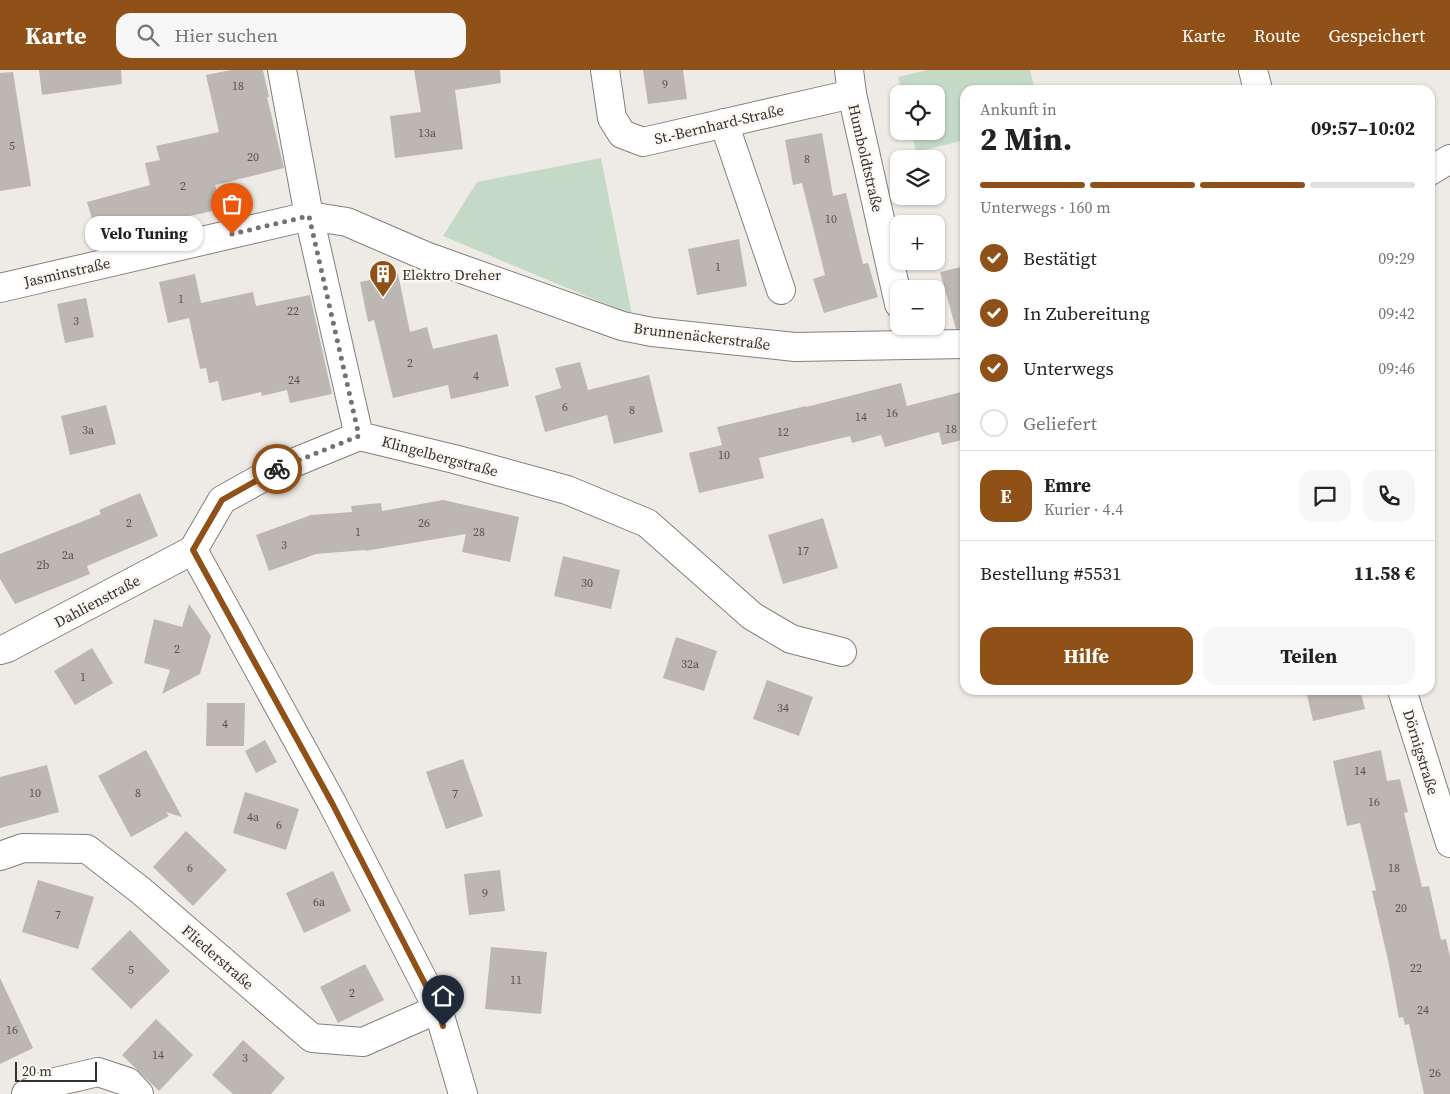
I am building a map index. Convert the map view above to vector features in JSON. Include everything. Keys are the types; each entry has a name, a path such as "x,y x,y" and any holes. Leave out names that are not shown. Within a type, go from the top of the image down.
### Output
{"street":[{"path":"282,70 309,216 359,436 276,470 222,500 193,550 332,803 438,1009 463,1094"},
{"name":"St.-Bernhard-Straße","path":"605,70 612,118 622,134 643,142 724,123 850,82"},
{"path":"1253,70 1257,85"},
{"name":"Humboldtstraße","path":"850,82 894,280"},
{"path":"724,123 781,290"},
{"path":"1435,168 1450,159"},
{"name":"Jasminstraße","path":"0,288 309,216"},
{"name":"Brunnenäckerstraße","path":"309,216 347,222 428,257 622,326 652,332 795,347 906,336 960,343"},
{"name":"Klingelbergstraße","path":"359,436 454,459 567,490 647,524 752,616 791,640 842,652"},
{"name":"Dahlienstraße","path":"0,650 193,550"},
{"name":"Dörnigstraße","path":"1404,695 1450,843"},
{"name":"Fliederstraße","path":"0,856 23,848 87,849 140,890 312,1038 363,1042 438,1009"},
{"path":"26,1094 51,1083 98,1072 128,1082 139,1094"}],"green space":[{"path":"927,70 1030,70 1034,85 960,85 960,141 924,150 916,150 913,140 945,140 945,85 900,85 898,77"},
{"path":"601,158 632,315 443,236 477,182"}],"building":[{"path":"39,70 121,70 122,84 42,95"},
{"path":"231,70 263,70 269,97 267,97 284,168 215,185 221,209 159,223 158,219 97,236 87,202 150,185 145,163 160,160 156,146 219,132 206,75"},
{"path":"414,70 500,70 501,83 455,90 463,149 395,158 390,116 421,112"},
{"path":"643,70 683,70 687,99 648,104"},
{"path":"13,72 31,186 0,191 0,73"},
{"path":"822,133 833,196 846,193 863,264 868,263 878,297 824,313 813,279 825,275 802,183 793,185 785,140"},
{"path":"739,239 747,286 697,295 688,249"},
{"path":"960,267 960,329 956,329 945,290 945,280 942,280 940,272"},
{"path":"195,274 201,303 253,292 256,306 310,295 332,394 290,403 287,390 262,396 261,392 222,401 218,381 209,383 206,368 200,369 189,318 168,323 159,282"},
{"path":"398,274 410,332 427,327 433,349 497,334 509,386 451,399 448,385 393,398 374,320 368,322 360,282"},
{"path":"86,298 94,337 65,343 57,304"},
{"path":"580,362 588,390 649,375 663,432 614,444 607,415 545,432 535,396 561,388 555,368"},
{"path":"901,383 907,406 960,392 960,440 942,445 939,432 885,447 881,435 852,443 850,436 759,458 764,478 699,493 689,453 722,445 717,427"},
{"path":"106,405 116,444 70,455 61,416"},
{"path":"140,493 158,536 87,566 90,574 15,604 0,579 0,554 101,514 99,510"},
{"path":"443,500 519,517 510,562 462,552 466,534 365,551 316,554 269,571 256,535 311,515 352,512 351,506 381,503 382,511"},
{"path":"823,518 838,568 783,584 768,535"},
{"path":"563,556 620,570 611,609 554,596"},
{"path":"189,604 211,636 200,674 162,694 170,670 144,663 154,619 182,627"},
{"path":"676,637 717,651 704,691 663,678"},
{"path":"92,648 113,683 75,705 54,671"},
{"path":"767,680 813,697 799,736 753,719"},
{"path":"1307,695 1361,695 1365,709 1313,721"},
{"path":"207,703 245,703 244,746 206,746"},
{"path":"265,740 277,762 256,773 245,751"},
{"path":"146,750 182,817 166,812 169,816 131,837 98,776"},
{"path":"1381,750 1387,781 1400,779 1408,812 1404,813 1422,887 1429,886 1441,940 1446,939 1450,957 1450,1094 1424,1094 1409,1024 1405,1025 1403,1017 1399,1018 1372,891 1376,890 1360,823 1347,826 1333,761"},
{"path":"463,759 483,816 446,829 426,772"},
{"path":"47,765 59,812 0,828 0,777"},
{"path":"245,792 299,809 286,850 233,833"},
{"path":"186,831 227,870 193,906 153,867"},
{"path":"500,870 505,911 469,915 464,874"},
{"path":"333,871 351,911 304,933 286,893"},
{"path":"38,880 94,897 78,949 22,932"},
{"path":"130,930 170,971 131,1009 91,969"},
{"path":"491,947 547,952 541,1014 485,1009"},
{"path":"365,964 384,1000 338,1023 320,987"},
{"path":"0,978 33,1048 0,1064"},
{"path":"156,1019 193,1055 159,1091 122,1055"},
{"path":"243,1040 285,1078 271,1094 233,1094 212,1075"}],"way so far":[{"path":"232,234 309,216 359,436 277,469"}],"place":[{"name":"Velo Tuning","path":"232,234"},
{"name":"Elektro Dreher","path":"383,298"}],"route":[{"path":"277,469 222,500 193,550 332,803 438,1009 443,1026"}]}
